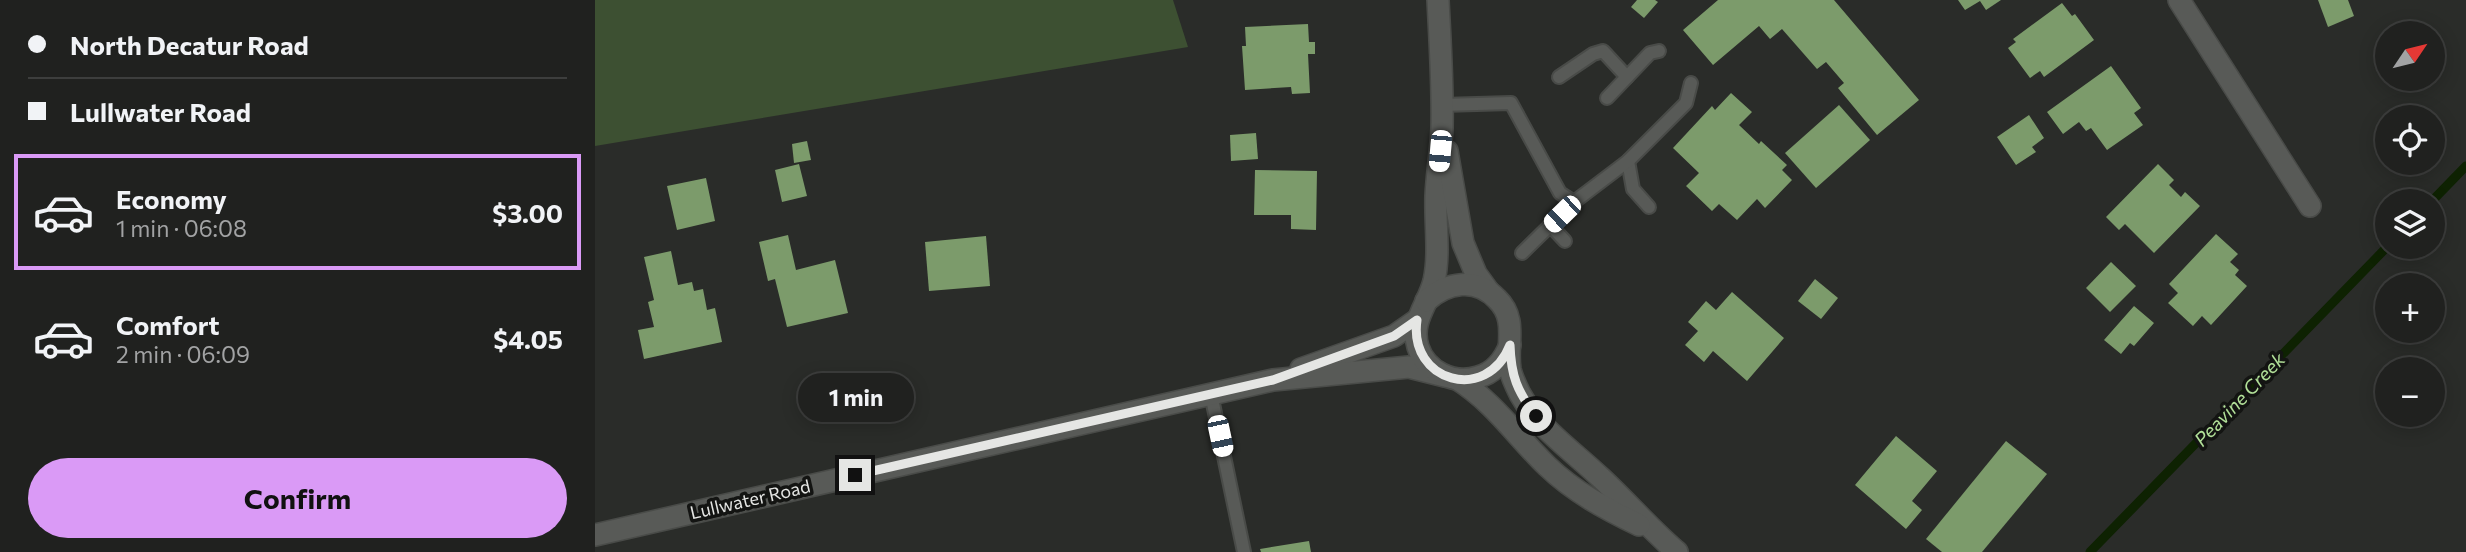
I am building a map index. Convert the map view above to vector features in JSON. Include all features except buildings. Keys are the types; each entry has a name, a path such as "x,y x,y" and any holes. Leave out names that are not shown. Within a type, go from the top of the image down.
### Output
{"main road":[{"path":"1438,0 1442,127 1436,199 1436,265 1433,283 1416,330 1419,348 1429,365 1493,407 1548,467 1584,496 1654,533"},
{"path":"2179,0 2310,206"},
{"path":"1442,127 1463,243 1473,267 1508,314 1511,334 1510,369 1516,385 1536,416 1560,443 1601,477 1654,533 1677,552"},
{"path":"1422,310 1435,293 1456,284 1467,284 1489,292"},
{"name":"Lullwater Road","path":"1273,380 1394,336 1422,310"},
{"path":"1451,378 1476,378 1494,369 1510,345"},
{"name":"Lullwater Road","path":"595,535 1273,380 1409,367 1451,378"}],"lane":[{"path":"1559,77 1593,54 1603,51 1627,77"},
{"path":"1607,99 1650,53 1659,51"},
{"path":"1522,253 1574,202 1628,161 1686,103 1691,83"},
{"path":"1442,105 1511,103 1560,193 1574,202"},
{"path":"1628,161 1633,188 1649,207"},
{"path":"1551,225 1565,241"},
{"path":"1210,394 1244,552"}],"green space":[{"path":"595,0 1173,0 1188,47 595,146"}],"waterway":[{"name":"Peavine Creek","path":"2444,189 2466,166"},
{"name":"Peavine Creek","path":"2090,552 2375,259"}],"route":[{"path":"855,475 1273,380 1394,336 1417,320 1416,339 1423,357 1429,365 1445,376 1466,380 1486,374 1501,362 1510,345 1510,369 1523,398 1536,416"}]}
